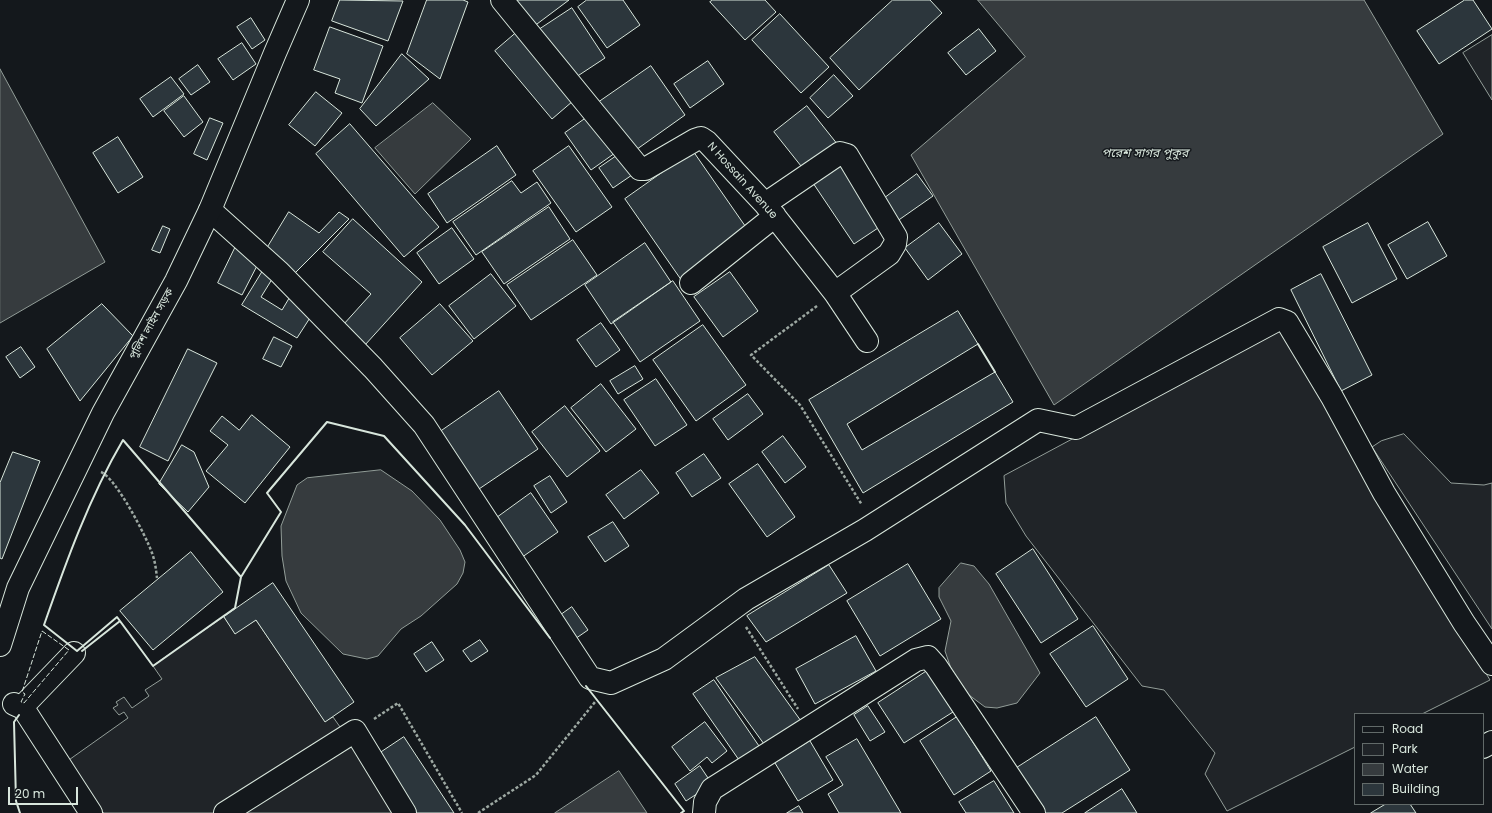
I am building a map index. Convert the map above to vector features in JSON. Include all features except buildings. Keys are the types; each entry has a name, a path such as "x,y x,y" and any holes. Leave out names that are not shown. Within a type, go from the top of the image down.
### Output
{"street":[{"name":"পুলিশ লাইন সড়ক","path":"0,645 18,588 103,413 176,281 210,210 298,0"},
{"name":"N Hossain Avenue","path":"502,0 640,169 642,170 701,138 770,210 835,293 867,342"},
{"path":"691,283 770,210 840,153 847,155 896,236 895,244 889,254 835,293"},
{"path":"210,210 279,272 373,368 424,425 590,678 611,683 664,659 734,608 874,525 1038,420 1076,428 1279,319 1287,322 1332,397 1384,493 1464,623 1492,664"},
{"path":"22,709 74,654"},
{"path":"704,813 705,802 712,789 916,660 928,657 936,666 1034,813"},
{"path":"22,709 64,681"},
{"path":"22,709 91,813"},
{"path":"226,813 355,731 405,813"}],"path":[{"path":"835,293 752,355 800,405 874,525"},
{"path":"101,472 116,487 141,528 152,553 157,578"},
{"path":"734,608 810,728"},
{"path":"478,813 536,775 597,700 618,680"},
{"path":"355,731 398,703 462,813"}],"green space":[{"path":"1492,35 1492,100 1463,53"},
{"path":"1278,329 1294,348 1490,680 1424,713 1354,713 1354,748 1227,811 1205,774 1215,753 1164,690 1142,686 1026,536 1006,503 1004,476"},
{"path":"1404,434 1451,483 1484,485 1492,483 1492,629 1372,447 1381,441"},
{"path":"224,617 235,633 256,620 325,721 333,717 345,734 219,813 104,813 94,803 66,762 128,718 124,712 119,715 113,708 118,705 116,702 124,697 132,708 149,696 145,690 162,679 153,666"},
{"path":"351,744 396,813 243,813"}],"water":[{"name":"পরেশ সাগর পুকুর","path":"978,0 1364,0 1443,134 1054,405 911,155 1025,57"},
{"path":"0,69 105,262 0,323"},
{"path":"433,103 471,139 415,194 375,148"},
{"path":"381,470 412,491 440,520 460,550 465,562 463,573 457,584 421,616 401,629 378,656 367,659 343,654 301,613 286,581 282,556 281,526 297,485 307,478"},
{"path":"961,563 974,566 989,584 1040,673 1017,703 997,708 985,707 957,686 945,651 951,621 939,597 939,588"},
{"path":"619,771 647,813 555,813"}],"fence":[{"path":"42,631 69,650 24,703 21,702 25,694 22,692 42,631"}],"wall":[{"path":"978,344 995,372"},
{"path":"232,610 235,608 241,577 281,512 267,493 327,422 384,436 465,525 550,638"},
{"path":"123,440 241,577 235,608 153,666 117,617 77,651 44,625 89,507 123,440"},
{"path":"82,651 120,621 153,666 225,615"},
{"path":"586,686 684,811 681,813"},
{"path":"19,715 14,722 16,801 20,813"}]}
